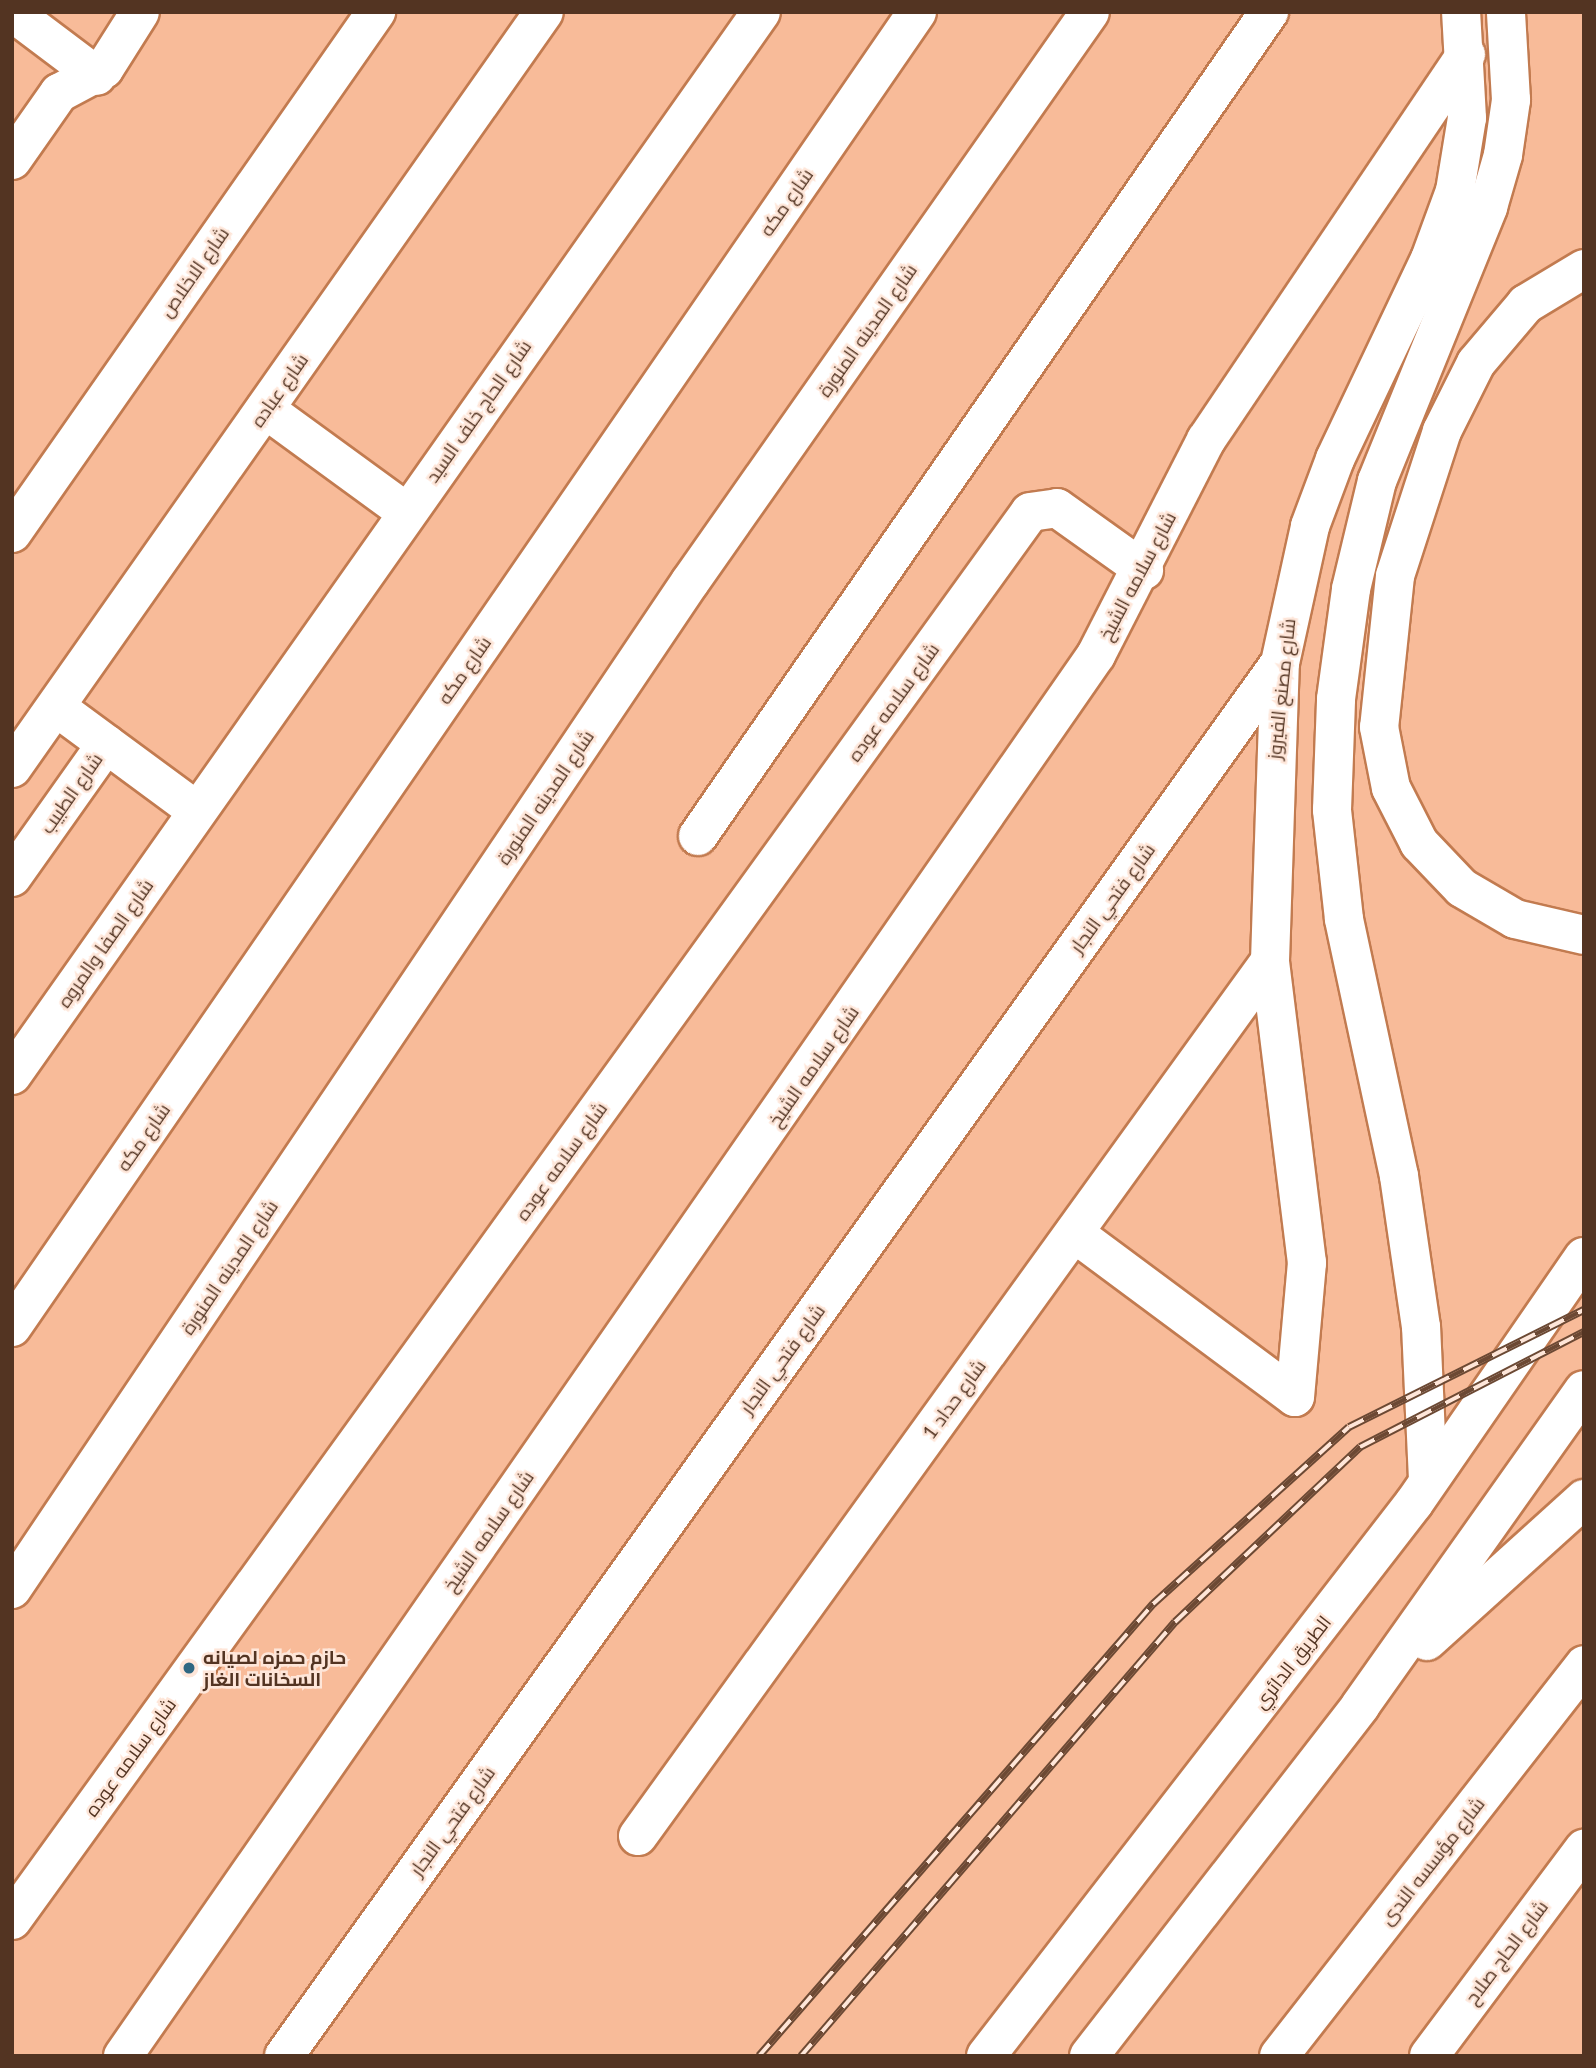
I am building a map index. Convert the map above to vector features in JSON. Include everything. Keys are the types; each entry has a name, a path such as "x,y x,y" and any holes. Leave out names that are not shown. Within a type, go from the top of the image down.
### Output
{"main road":[{"path":"12,12 97,76"},
{"path":"12,160 59,93 97,76 141,12"},
{"name":"شارع الاخلاص","path":"12,533 376,12"},
{"name":"شارع عباده","path":"12,768 544,12"},
{"name":"شارع الحاج خلف السيد","path":"197,811 761,12"},
{"name":"شارع مكه","path":"12,1327 917,12"},
{"name":"شارع المدينه المنورة","path":"12,1589 683,593 1090,12"},
{"path":"698,836 1269,12"},
{"name":"شارع مصنع الفيروز","path":"1073,1233 1295,1397 1307,1263 1270,961 1280,663 1292,593 1322,493 1430,260 1455,191 1467,118 1466,54 1461,12"},
{"path":"1421,1491 1420,1327 1399,1176 1344,919 1332,810 1336,699 1351,589 1377,481 1489,208 1503,155 1511,100 1506,12"},
{"name":"شارع سلامه الشيخ","path":"123,2056 993,807 1144,570 1206,440 1466,54"},
{"path":"1584,269 1526,304 1476,363 1442,431 1395,576 1379,727 1396,799 1419,843 1462,888 1515,919 1584,935"},
{"path":"265,410 406,512"},
{"name":"شارع سلامه عوده","path":"12,1920 1030,512 1057,508 1144,570"},
{"name":"شارع فتحي النجار","path":"284,2056 1280,663"},
{"path":"56,706 197,811"},
{"name":"شارع الطبيب","path":"12,877 106,744"},
{"name":"شارع الصفا والمروه","path":"12,1075 197,811"},
{"name":"شارع حداد 1","path":"638,1836 1270,961"},
{"name":"الطريق الدائري","path":"986,2056 1421,1491 1584,1257"},
{"path":"1089,2056 1360,1706 1584,1390"},
{"path":"1360,1706 1519,1553 1584,1499"},
{"name":"شارع مؤسسه الندى","path":"1279,2056 1584,1665"},
{"name":"شارع الحاج صلاح","path":"1429,2056 1584,1849"}],"railway":[{"path":"759,2056 1153,1604 1349,1427 1584,1310"},
{"path":"801,2056 1175,1622 1360,1447 1584,1332"}],"place":[{"name":"حازم حمزه لصيانه السخانات الغاز","path":"189,1668"}]}
